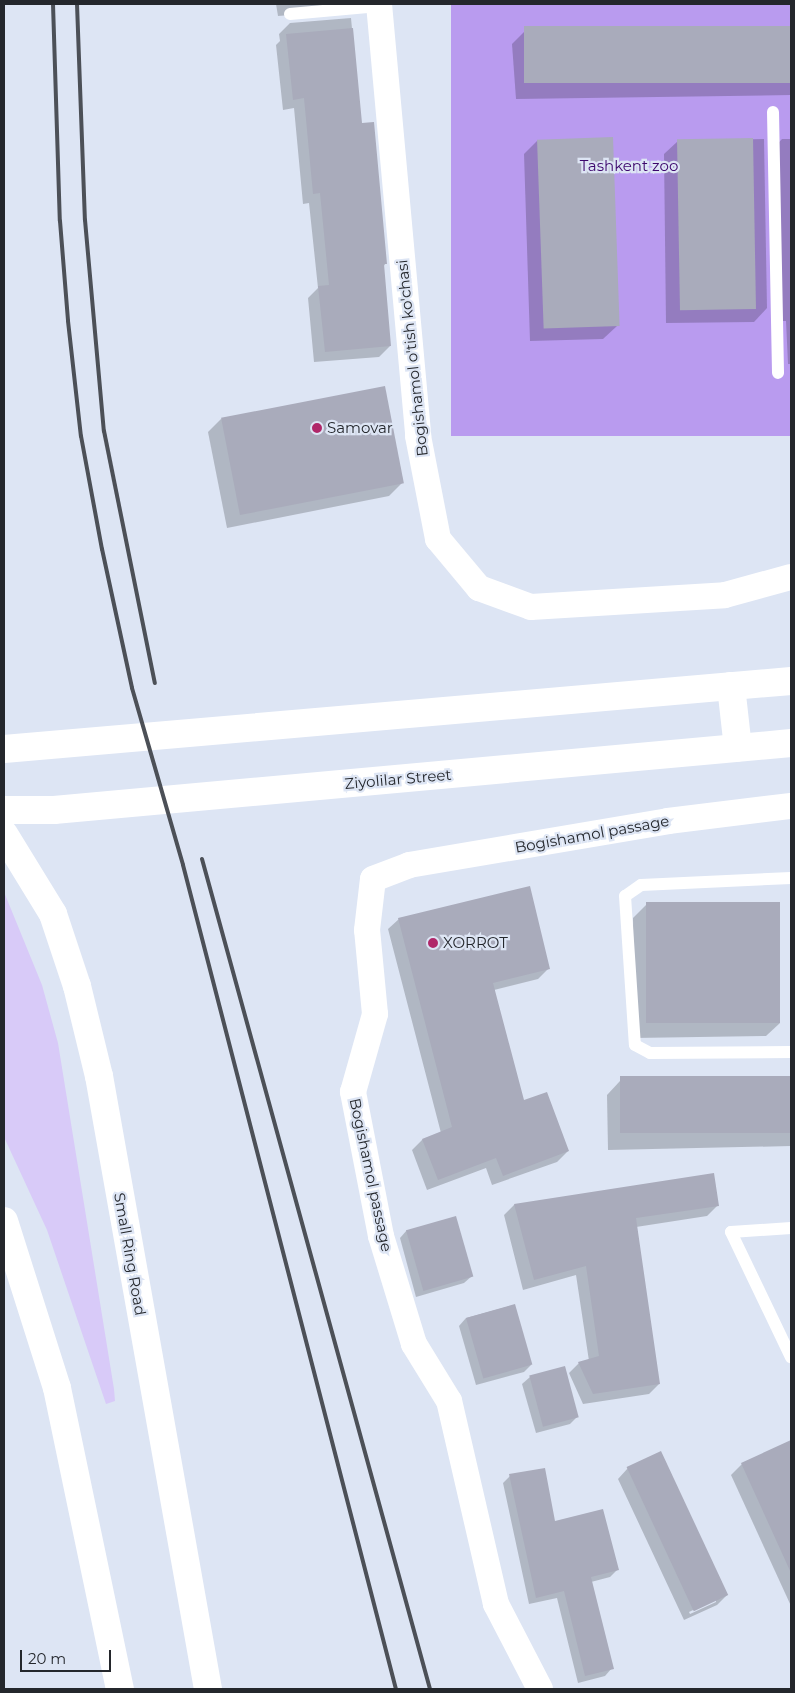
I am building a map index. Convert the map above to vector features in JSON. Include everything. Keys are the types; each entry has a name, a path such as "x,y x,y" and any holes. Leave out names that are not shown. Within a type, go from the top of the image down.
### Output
{"main road":[{"path":"4,749 791,681"},
{"path":"731,686 738,748"},
{"name":"Ziyolilar Street","path":"4,810 54,810 791,742"},
{"name":"Small Ring Road","path":"4,834 53,914 78,986 99,1076 208,1689"},
{"path":"4,1221 57,1388 120,1689"}],"street":[{"name":"Bogishamol o'tish ko'chasi","path":"379,5 418,436 438,540 479,588 531,607 725,595 791,577"},
{"name":"Bogishamol passage","path":"540,1689 496,1604 449,1401 414,1344 381,1236 353,1092 375,1014 367,930 373,879 418,864 668,821 791,806"}],"lane":[{"path":"290,14 379,5"},
{"path":"773,112 778,373"},
{"path":"791,878 641,885 624,896 635,1045 650,1053 791,1052"},
{"path":"791,1228 731,1232 791,1357"}],"shaded area":[{"path":"4,892 42,985 58,1043 114,1389 115,1401 106,1404 47,1230 4,1137"}],"green space":[{"name":"Tashkent zoo","path":"451,4 791,4 791,436 451,436"}],"building":[{"path":"524,26 791,26 791,83 524,83"},
{"path":"353,28 362,123 374,122 387,264 384,264 391,346 325,352 318,286 329,285 320,193 313,194 304,98 293,100 286,34"},
{"path":"613,137 620,326 544,329 537,140"},
{"path":"753,138 756,309 680,310 677,139"},
{"path":"385,386 404,483 240,515 221,418"},
{"path":"530,886 550,969 493,983 524,1100 547,1092 569,1151 503,1176 496,1158 438,1180 422,1139 452,1127 398,918"},
{"path":"646,902 780,902 780,1023 646,1023"},
{"path":"620,1076 791,1076 791,1133 620,1133"},
{"path":"714,1173 719,1206 636,1218 660,1384 593,1394 578,1362 599,1356 586,1266 534,1280 514,1204"},
{"path":"456,1216 473,1277 423,1291 406,1230"},
{"path":"515,1304 532,1365 483,1379 466,1318"},
{"path":"565,1366 579,1417 543,1427 529,1376"},
{"path":"791,1440 791,1573 741,1463"},
{"path":"661,1451 728,1595 694,1611 627,1467"},
{"path":"545,1468 555,1521 603,1509 619,1570 591,1577 614,1669 585,1676 564,1591 536,1598 509,1474"}],"railway":[{"path":"53,4 60,221 68,321 81,436 102,549 132,688 183,865 396,1689"},
{"path":"77,4 85,220 104,431 155,683"},
{"path":"202,859 430,1689"}],"place":[{"name":"Samovar","path":"317,428"},
{"name":"XORROT","path":"433,943"}]}
